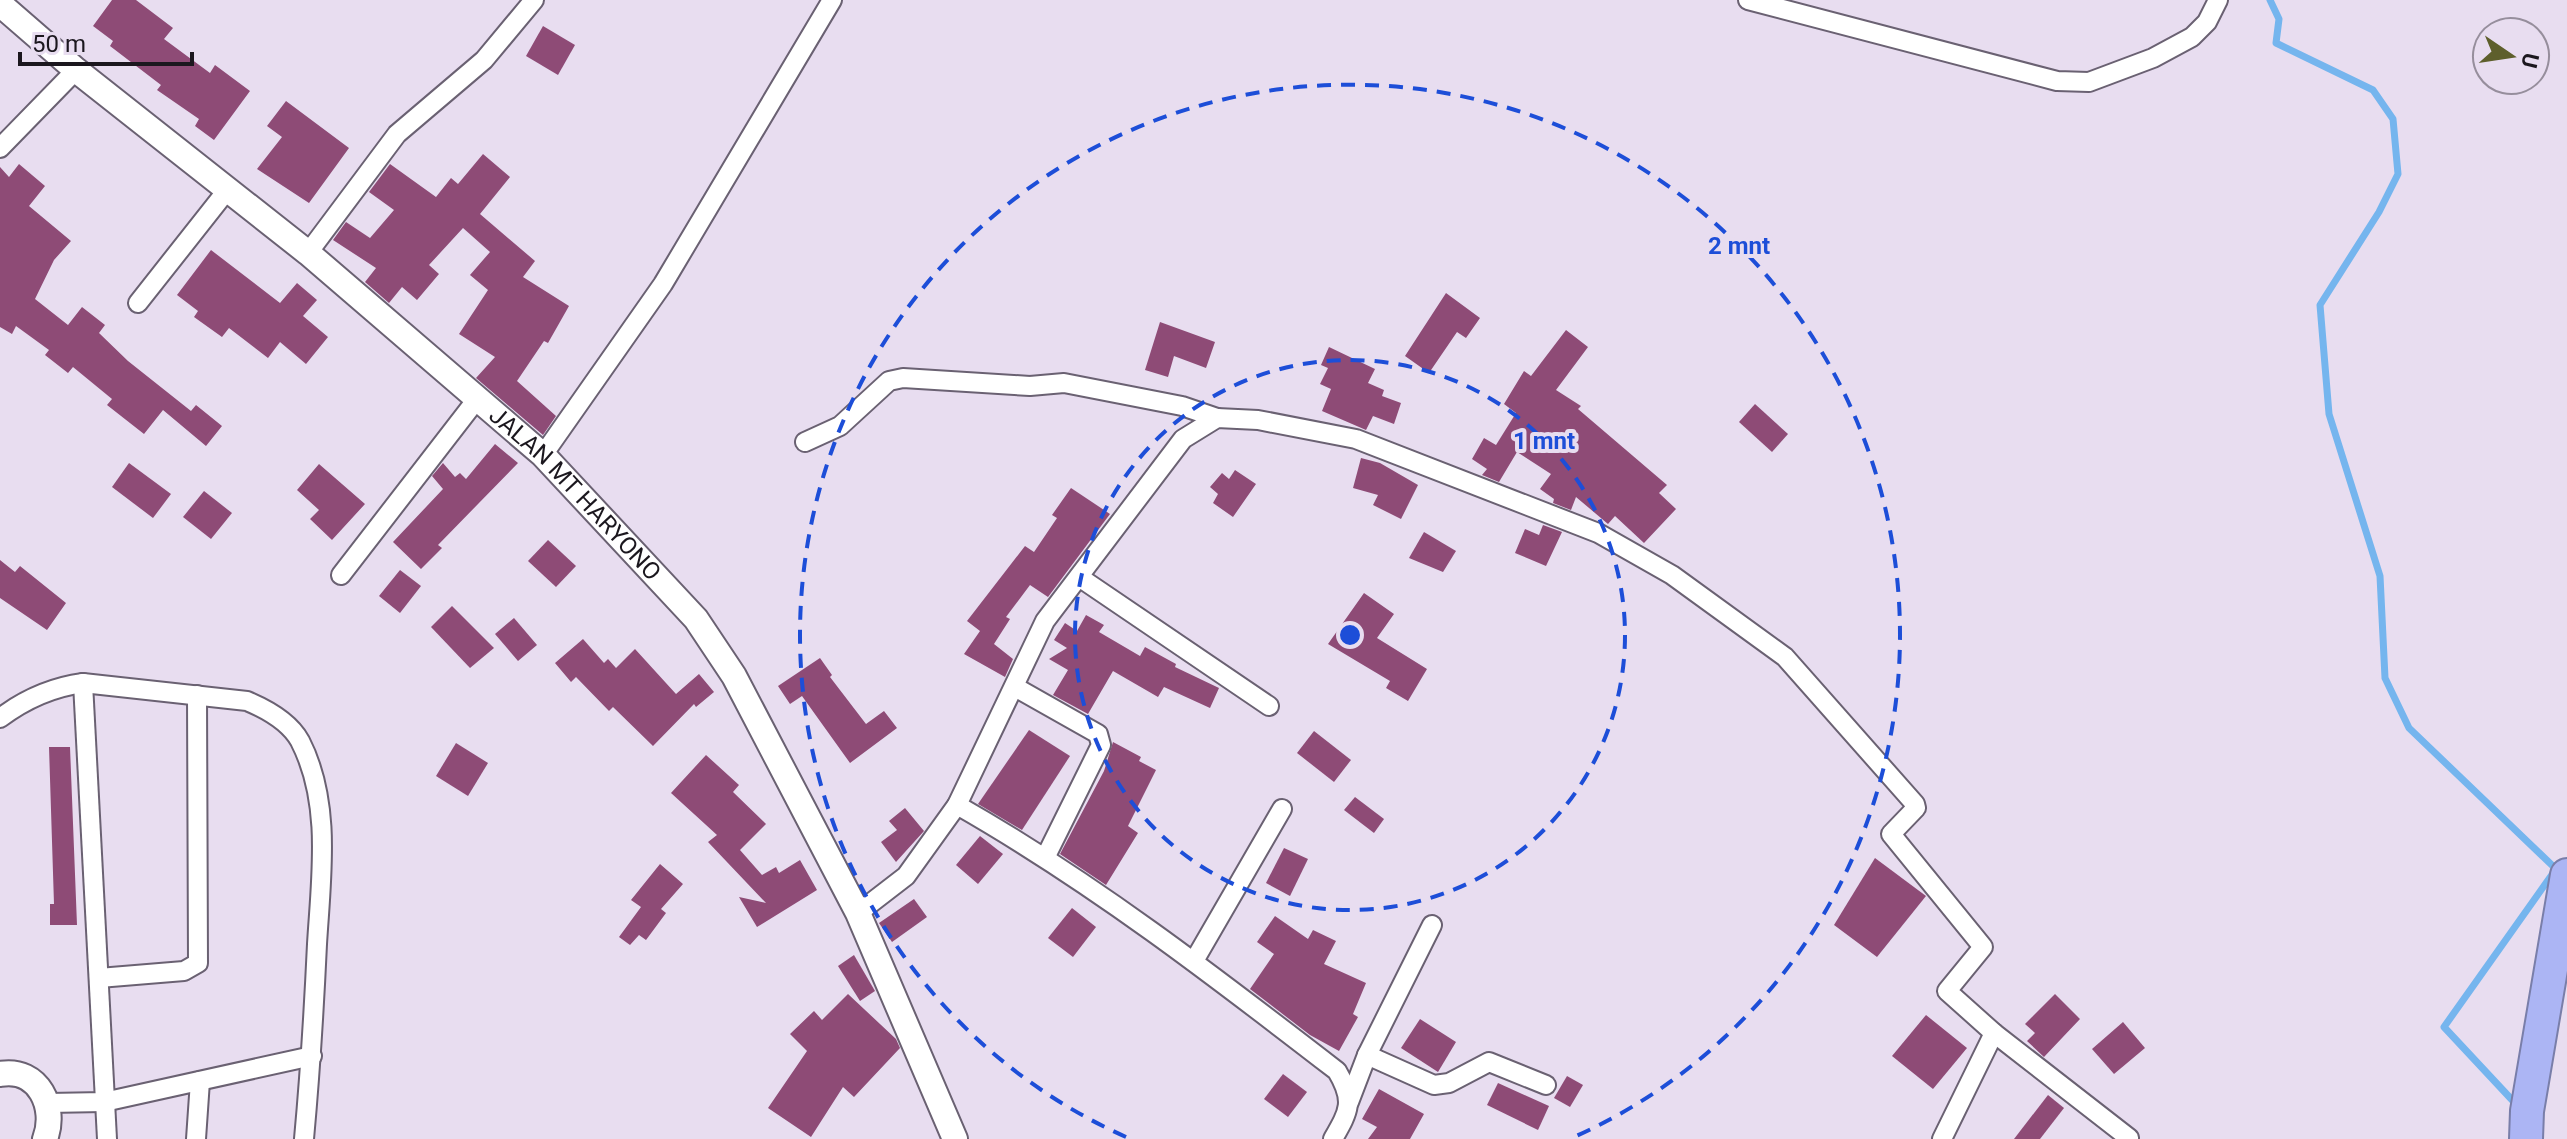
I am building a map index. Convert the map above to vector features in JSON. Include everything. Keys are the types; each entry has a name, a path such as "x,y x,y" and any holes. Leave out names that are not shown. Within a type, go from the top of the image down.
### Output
{"highway":[{"path":"2526,1139 2527,1111 2567,875"}],"main road":[{"name":"JALAN MT HARYONO","path":"0,4 76,70 308,253 543,455 663,581 713,643 734,676 858,913 955,1139"},
{"path":"0,1074 24,1076 39,1087 48,1103 50,1125 45,1139"}],"street":[{"path":"308,253 397,134 484,60 534,0"},
{"path":"543,455 663,284 832,0"},
{"path":"1748,0 2057,81 2089,82 2153,58 2192,37 2207,22 2218,0"},
{"path":"0,148 76,70"},
{"path":"138,303 228,189"},
{"path":"805,442 840,426 889,381 903,378 1030,386 1064,383 1182,406 1217,418 1258,420 1356,439 1598,533 1672,575 1785,657 1915,804 1916,808 1891,834 1983,947 1947,991 1994,1033 2129,1138"},
{"path":"341,575 477,399"},
{"path":"858,913 906,876 957,805 1045,621 1183,439 1217,418"},
{"path":"1079,577 1269,706"},
{"path":"83,683 107,1139"},
{"path":"0,718 18,705 65,685 83,683 247,701 268,710 298,737 318,795 322,844 312,1056 304,1139"},
{"path":"1015,687 1098,734 1101,745 1046,856"},
{"path":"99,978 184,971 198,963 197,695"},
{"path":"957,805 1046,856 1194,961 1337,1071 1349,1102"},
{"path":"1194,961 1282,809"},
{"path":"1333,1139 1349,1110 1349,1102 1367,1055 1432,925"},
{"path":"1942,1139 1994,1033"},
{"path":"1367,1055 1427,1084 1449,1083 1489,1062 1546,1085"},
{"path":"48,1103 104,1102 312,1056"},
{"path":"196,1139 200,1081"}],"building":[{"path":"112,0 136,0 173,28 164,39 210,73 215,65 250,91 214,140 195,126 199,119 157,90 161,85 110,46 113,41 93,26"},
{"path":"543,26 575,45 558,75 526,56"},
{"path":"286,101 349,148 309,203 257,169 282,137 267,126"},
{"path":"483,154 510,177 480,214 535,261 523,277 569,306 548,343 544,341 517,381 556,416 543,435 476,378 495,357 459,334 488,290 470,275 490,252 463,228 429,265 439,274 417,300 402,287 389,303 365,282 376,268 333,240 346,222 370,238 394,210 369,192 390,164 436,197 451,178 458,184"},
{"path":"19,164 45,186 29,206 71,241 54,260 35,299 68,325 82,307 105,325 99,333 128,361 191,411 196,405 222,426 206,446 163,410 144,434 107,405 112,399 73,367 68,373 45,355 49,350 16,326 12,334 0,327 0,167 9,177"},
{"path":"211,250 280,303 297,283 317,300 303,316 328,337 306,364 280,342 268,358 229,328 222,337 194,317 198,311 177,295"},
{"path":"1446,293 1480,318 1466,338 1457,332 1429,373 1405,356"},
{"path":"1160,322 1215,342 1206,368 1174,356 1168,377 1145,370"},
{"path":"1566,330 1588,347 1556,390 1581,406 1578,409 1667,485 1659,493 1676,509 1644,543 1615,516 1608,524 1576,497 1571,510 1553,503 1554,499 1540,489 1551,474 1517,452 1499,482 1482,475 1487,469 1472,459 1484,438 1496,445 1516,413 1504,404 1524,371 1531,376"},
{"path":"1329,347 1375,369 1368,383 1384,390 1382,396 1401,403 1394,424 1373,416 1366,430 1322,411 1331,389 1320,384 1328,368 1321,365"},
{"path":"1755,404 1788,434 1772,452 1739,422"},
{"path":"495,444 518,463 438,545 442,548 421,569 393,542 443,489 432,476 443,463 455,477 460,473 466,479"},
{"path":"1361,458 1380,463 1418,485 1401,519 1373,505 1378,495 1353,488"},
{"path":"129,463 171,494 153,518 112,487"},
{"path":"319,464 365,504 332,540 310,519 319,510 297,490"},
{"path":"1235,470 1256,484 1233,517 1213,503 1218,494 1210,487 1222,473 1229,479"},
{"path":"1071,488 1110,514 1048,597 1030,585 1006,617 1010,619 994,644 1013,659 1005,677 964,654 980,631 967,621 1025,546 1034,552 1057,518 1052,515"},
{"path":"204,491 232,513 211,539 183,517"},
{"path":"1543,525 1562,532 1546,566 1515,553 1525,529 1539,535"},
{"path":"1424,532 1456,551 1443,572 1409,558"},
{"path":"548,540 576,566 556,587 528,561"},
{"path":"0,560 15,572 20,566 66,603 47,630 0,598"},
{"path":"400,570 421,586 400,613 379,596"},
{"path":"1364,593 1394,614 1377,638 1427,669 1408,701 1386,688 1390,681 1328,644"},
{"path":"452,606 494,648 470,668 431,627"},
{"path":"1086,615 1104,625 1099,632 1140,656 1145,647 1176,664 1175,667 1219,688 1210,708 1164,687 1158,697 1113,671 1088,714 1053,695 1068,670 1049,659 1067,648 1054,640 1065,623 1077,631"},
{"path":"514,618 537,645 518,661 495,634"},
{"path":"583,639 604,663 608,659 616,668 635,649 676,694 699,674 714,692 696,707 694,704 653,746 613,707 609,711 576,677 571,682 555,663"},
{"path":"820,658 832,675 830,677 866,724 884,711 897,728 850,763 802,696 790,704 778,686"},
{"path":"1029,730 1070,756 1022,830 978,804"},
{"path":"1314,731 1351,760 1334,782 1297,753"},
{"path":"1113,742 1141,757 1139,761 1156,770 1128,826 1138,833 1106,885 1060,854 1104,771"},
{"path":"456,743 488,763 468,796 436,776"},
{"path":"49,747 70,747 77,925 50,925 50,904 54,904"},
{"path":"706,755 739,785 733,792 766,824 740,850 762,875 776,867 779,873 800,860 817,890 757,927 739,897 766,903 708,842 717,835 671,793"},
{"path":"1355,797 1384,819 1374,833 1344,810"},
{"path":"905,808 924,831 896,862 881,842 897,830 889,821"},
{"path":"980,836 1003,854 978,884 956,865"},
{"path":"1284,848 1308,859 1290,896 1266,883"},
{"path":"1875,858 1926,896 1877,957 1834,925"},
{"path":"660,864 683,884 661,909 666,913 646,940 639,935 630,945 619,937 641,907 631,900"},
{"path":"914,899 927,917 892,942 879,923"},
{"path":"1072,908 1096,927 1073,957 1048,938"},
{"path":"1275,916 1308,939 1313,930 1336,941 1324,964 1366,983 1353,1014 1358,1017 1339,1051 1310,1035 1250,989 1274,954 1257,942"},
{"path":"854,955 875,991 860,1001 838,966"},
{"path":"848,994 896,1039 900,1048 854,1097 843,1087 811,1137 768,1108 807,1051 790,1034 814,1011 822,1020"},
{"path":"2055,994 2080,1019 2044,1057 2027,1041 2035,1033 2025,1024"},
{"path":"1926,1015 1967,1048 1933,1089 1892,1056"},
{"path":"1420,1019 1456,1042 1438,1072 1401,1048"},
{"path":"2123,1022 2145,1048 2114,1074 2092,1049"},
{"path":"1283,1074 1307,1092 1288,1117 1264,1099"},
{"path":"1567,1076 1583,1085 1570,1107 1554,1098"},
{"path":"1498,1083 1549,1106 1538,1130 1487,1105"},
{"path":"1379,1089 1424,1114 1410,1139 1368,1139 1377,1127 1362,1119"},
{"path":"2048,1095 2064,1108 2040,1139 2014,1139"}],"waterway":[{"path":"2270,0 2279,19 2276,43 2373,90 2393,119 2398,174 2379,212 2320,305 2329,414 2380,576 2385,678 2409,728 2556,869 2444,1027 2514,1102"}]}
